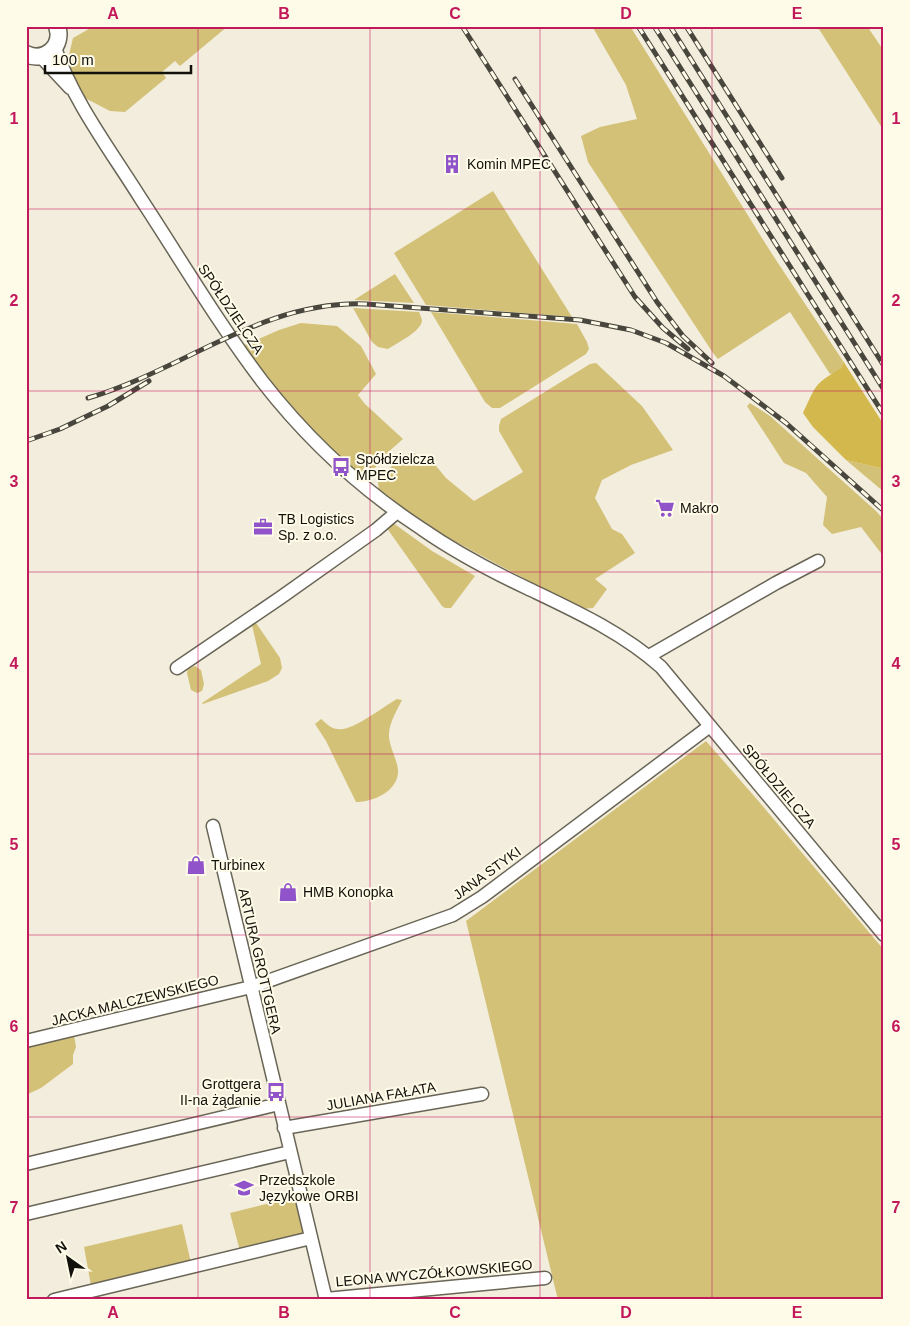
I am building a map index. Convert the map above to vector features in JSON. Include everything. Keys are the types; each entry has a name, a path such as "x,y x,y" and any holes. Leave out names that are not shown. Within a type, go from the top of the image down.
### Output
{"main road":[{"path":"41,53 58,42 61,28"}],"street":[{"name":"SPÓŁDZIELCZA","path":"41,53 74,93 229,337 298,424 336,463 365,488 452,549 571,609 629,642 649,656 661,667 884,936"},
{"path":"177,668 344,553 397,512"},
{"path":"649,656 818,561"},
{"name":"JANA STYKI","path":"251,987 437,922 467,908 710,726"},
{"name":"ARTURA GROTTGERA","path":"213,826 326,1299"},
{"name":"JACKA MALCZEWSKIEGO","path":"26,1042 251,987"},
{"name":"JULIANA FAŁATA","path":"284,1128 482,1094"},
{"path":"26,1164 279,1104"},
{"path":"26,1214 290,1152"},
{"path":"54,1300 311,1238"},
{"name":"LEONA WYCZÓŁKOWSKIEGO","path":"326,1299 545,1278"}],"shaded area":[{"path":"94,26 228,26 180,66 175,61 162,72 166,78 125,112 110,111 83,97 67,68 70,66 68,59 73,38"},
{"path":"592,26 630,26 772,254 843,361 842,367 835,373 830,374 790,312 718,359 713,353 588,162 581,136 600,127 637,119 626,85"},
{"path":"817,26 867,26 884,51 884,131"},
{"path":"493,191 572,317 426,305 394,253"},
{"path":"395,274 414,303 354,300"},
{"path":"353,308 419,312 422,320 414,332 388,349 378,347 372,342"},
{"path":"431,312 577,324 589,349 586,354 500,408 492,408 485,402"},
{"path":"301,323 337,326 361,346 376,374 358,395 365,404 403,439 386,454 370,474 360,475 306,431 238,348 279,330"},
{"path":"843,361 884,425 884,466 880,468 846,460 813,427 803,413 816,387 842,367"},
{"path":"596,363 642,406 673,450 631,465 602,480 595,498 612,529 622,534 635,553 595,579 607,589 593,608 581,609 430,528 379,491 378,482 398,459 411,452 432,461 446,478 474,501 523,472 499,431 501,419 590,364"},
{"path":"750,403 770,416 884,520 884,557 861,527 832,534 823,525 827,497 806,473 784,463 747,406"},
{"path":"846,460 880,468 884,466 884,492"},
{"path":"389,520 432,551 475,576 451,608 442,606 384,524"},
{"path":"256,623 280,658 282,668 279,674 268,681 203,704 261,664 252,625"},
{"path":"195,666 201,670 204,684 202,691 197,693 191,690 187,673 188,669"},
{"path":"397,699 402,700 392,720 389,733 398,770 397,777 394,784 384,794 370,800 356,802 326,741 315,724 321,719 333,728 344,729 351,727"},
{"path":"706,741 884,950 884,1300 558,1300 466,921"},
{"path":"73,1030 76,1047 73,1055 73,1064 41,1088 26,1095 26,1041"},
{"path":"291,1198 305,1217 311,1238 241,1255 230,1213"},
{"path":"182,1224 192,1267 92,1291 84,1247"}],"railway":[{"path":"462,26 635,297 663,328 688,349"},
{"path":"638,26 884,415"},
{"path":"654,26 884,390"},
{"path":"670,26 884,366"},
{"path":"686,26 782,178"},
{"path":"515,79 657,302 683,336 712,363"},
{"path":"88,398 123,386 258,325 292,313 328,306 366,304 580,320 631,330 666,343 724,376 786,423 884,511"},
{"path":"26,441 60,429 108,406 149,381"}],"place":[{"name":"Komin MPEC","path":"452,164"},
{"name":"Spółdzielcza MPEC","path":"341,467"},
{"name":"Makro","path":"665,508"},
{"name":"TB Logistics Sp. z o.o.","path":"263,527"},
{"name":"Turbinex","path":"196,865"},
{"name":"HMB Konopka","path":"288,892"},
{"name":"Grottgera II-na żądanie","path":"276,1092"},
{"name":"Przedszkole Językowe ORBI","path":"244,1188"}]}
